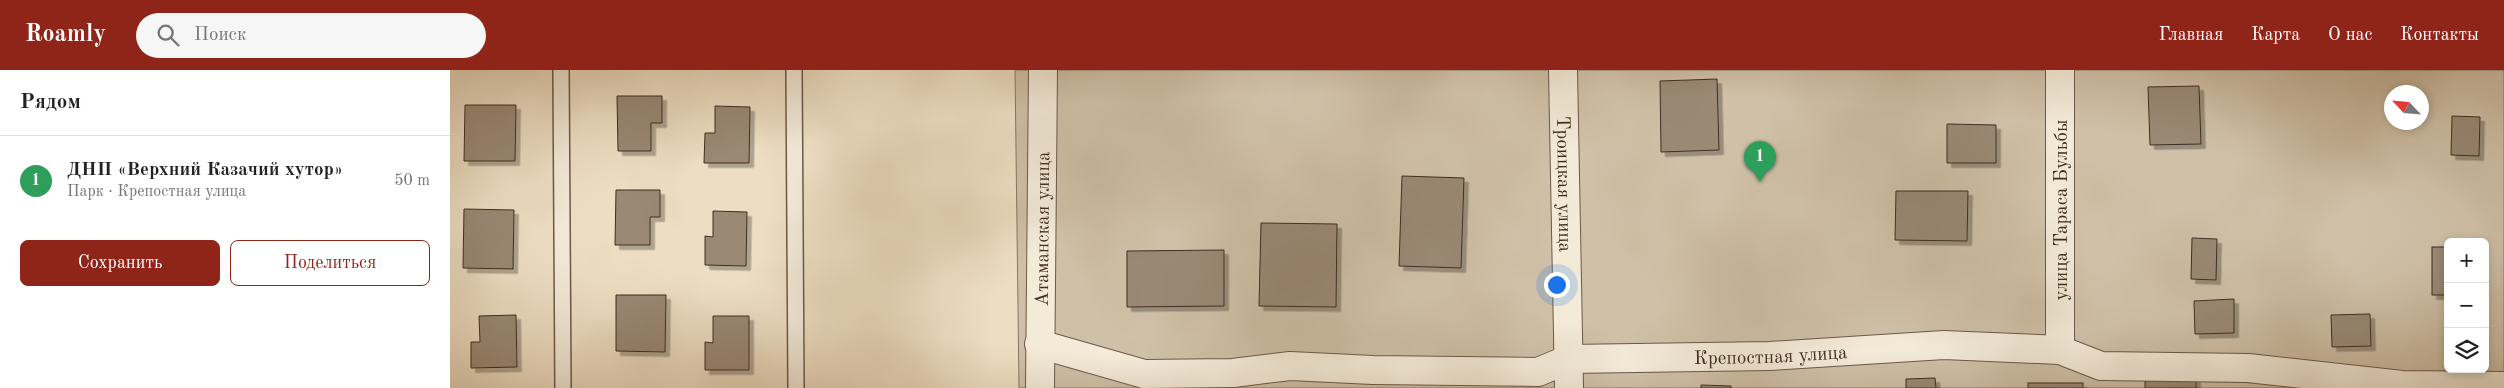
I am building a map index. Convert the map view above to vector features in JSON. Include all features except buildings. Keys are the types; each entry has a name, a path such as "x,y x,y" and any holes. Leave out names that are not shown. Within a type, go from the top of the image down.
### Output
{"street":[{"name":"Атаманская улица","path":"1040,388 1043,70"},
{"name":"Троицкая улица","path":"1563,70 1569,388"},
{"name":"улица Тараса Бульбы","path":"2060,70 2060,350"},
{"name":"Крепостная улица","path":"1039,344 1144,374 1233,373 1290,366 1373,370 1538,372 1569,359 1770,356 1944,344 2060,350 2101,366 2248,368 2402,385 2504,386"}],"lane":[{"path":"561,70 563,388"},
{"path":"794,70 796,388"}],"shaded area":[{"path":"1015,70 2504,70 2504,388 1019,388"}],"place":[{"name":"ДНП «Верхний Казачий хутор»","path":"1760,182"}]}
